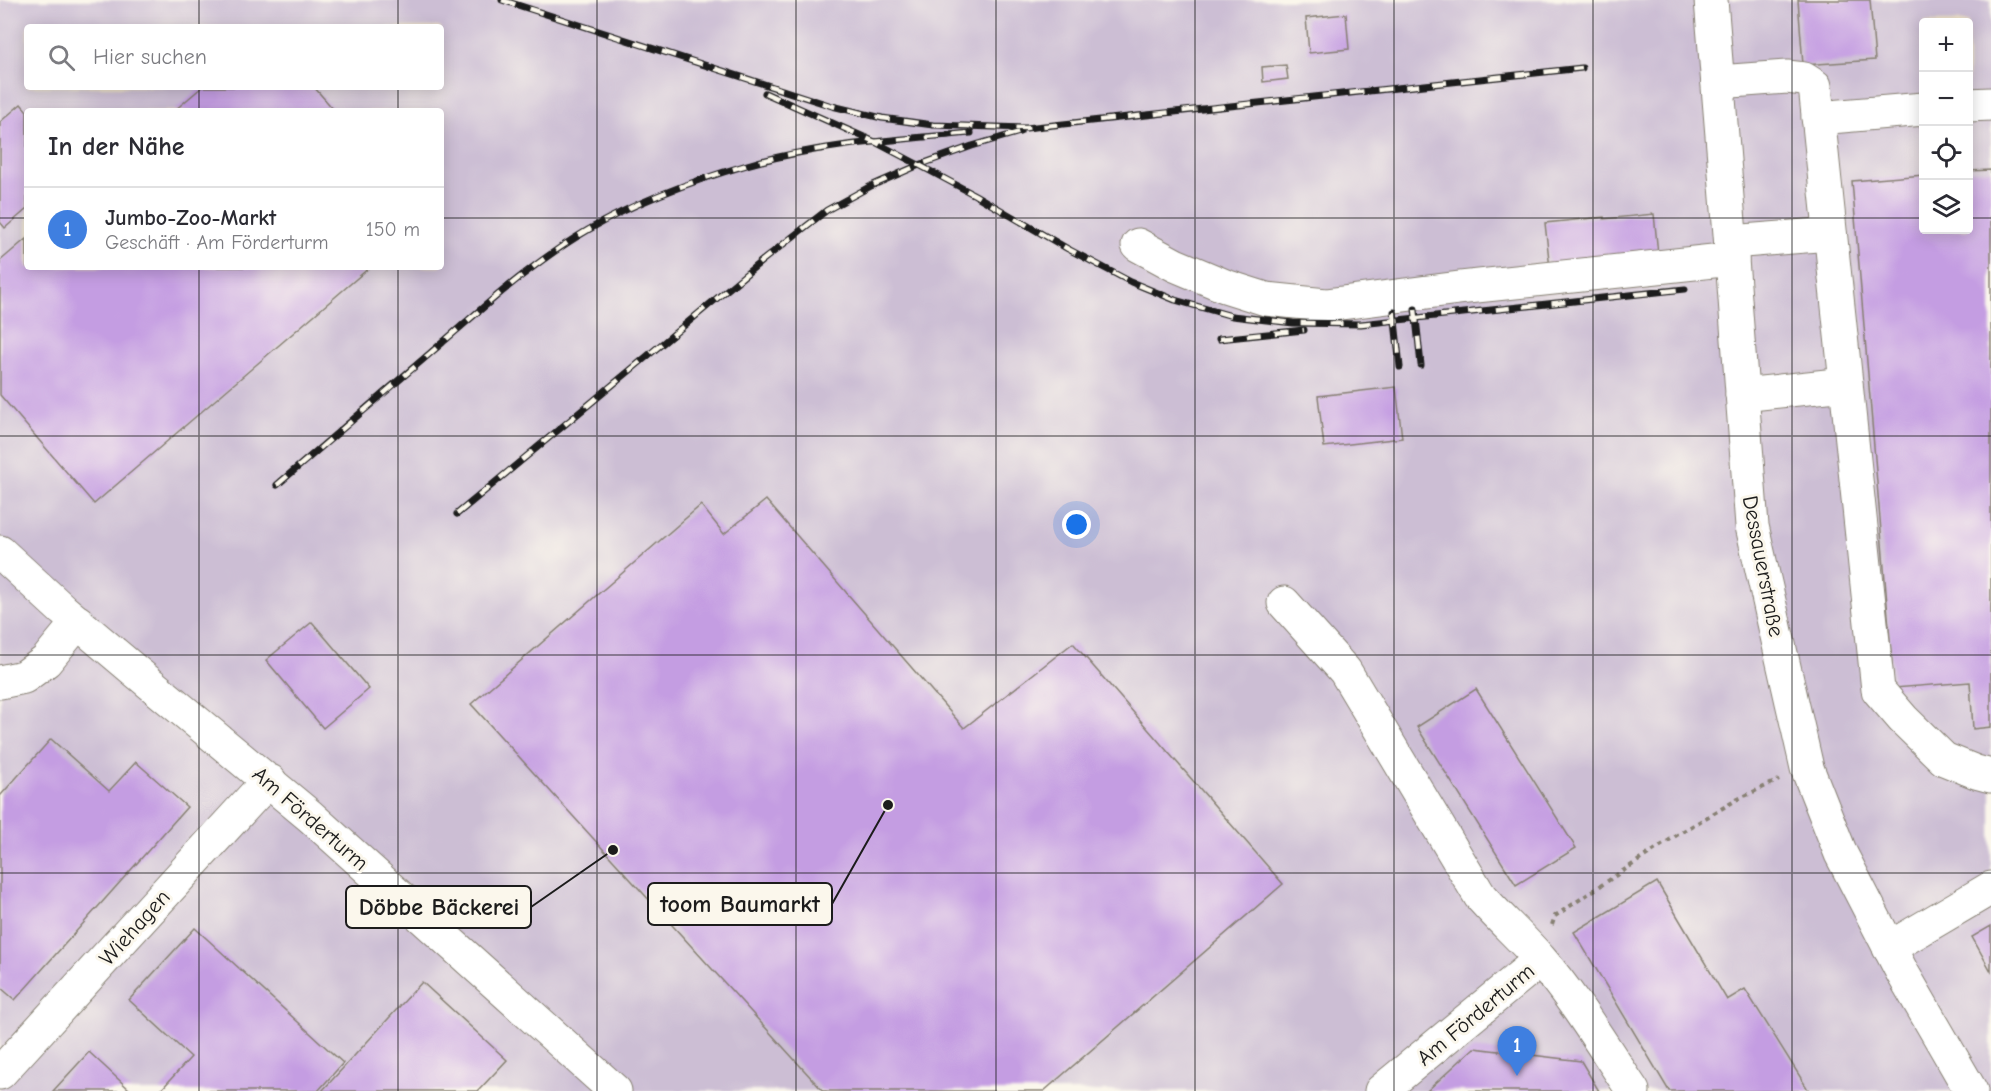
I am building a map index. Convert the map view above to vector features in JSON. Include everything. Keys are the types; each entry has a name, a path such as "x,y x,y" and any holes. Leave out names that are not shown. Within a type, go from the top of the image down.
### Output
{"street":[{"name":"Dessauerstraße","path":"1711,0 1752,525 1807,768 1841,854 1889,948 1971,1091"},
{"path":"1718,82 1786,76 1804,79 1815,86 1878,690 1903,719 1944,759 1991,776"},
{"path":"1973,105 1991,104"},
{"path":"1818,118 1919,109"},
{"path":"1138,245 1175,265 1225,286 1266,299 1326,305 1732,250 1830,234"},
{"path":"1742,394 1846,384"},
{"name":"Am Förderturm","path":"0,552 78,622 270,781 615,1091"},
{"path":"1284,603 1345,671 1480,896 1540,960 1582,1015 1633,1091"},
{"path":"0,682 24,676 46,661 78,622"},
{"name":"Wiehagen","path":"0,1074 270,781"},
{"path":"1889,948 1991,888"},
{"name":"Am Förderturm","path":"1381,1091 1540,960"}],"path":[{"path":"1540,960 1555,916 1680,833 1738,799 1807,768"}],"shaded area":[{"path":"0,0 1991,0 1991,1091 0,1091"}],"building":[{"path":"1798,0 1870,0 1875,60 1803,65"},
{"path":"1346,14 1349,49 1309,53 1306,18"},
{"path":"1286,65 1288,79 1263,82 1262,67"},
{"path":"198,90 317,90 332,108 178,108"},
{"path":"21,104 24,108 24,212 5,228 0,222 0,122"},
{"path":"1991,170 1991,727 1973,729 1970,682 1894,688 1852,181 1919,175 1919,234 1973,234 1973,171"},
{"path":"1654,214 1658,254 1550,269 1545,223"},
{"path":"24,241 24,270 367,270 94,504 0,395 0,261"},
{"path":"1396,387 1402,438 1324,447 1318,396"},
{"path":"766,500 964,728 1073,643 1283,884 1044,1091 823,1091 471,704 701,505 724,534"},
{"path":"312,622 369,689 323,728 266,660"},
{"path":"1476,689 1576,848 1516,885 1417,727"},
{"path":"51,739 109,791 136,762 187,807 15,1000 0,987 0,796"},
{"path":"1657,882 1727,1000 1745,989 1809,1091 1669,1091 1574,932"},
{"path":"1991,926 1991,971 1972,937"},
{"path":"195,928 343,1063 318,1091 160,1091 191,1057 129,1000"},
{"path":"422,982 507,1060 478,1091 322,1091"},
{"path":"1474,1048 1581,1061 1599,1091 1427,1091"},
{"path":"89,1052 131,1091 53,1091"}],"railway":[{"path":"502,0 832,106 882,118 933,125 1026,128 1582,68"},
{"path":"765,93 875,142 1131,282 1175,300 1232,316 1293,323 1361,324 1685,289"},
{"path":"457,514 763,260 827,210 871,186 919,165 1020,132"},
{"path":"277,485 512,283 568,242 607,220 685,185 774,158 830,147 971,133"},
{"path":"1415,309 1421,365"},
{"path":"1394,312 1400,367"},
{"path":"1219,339 1304,330"}],"place":[{"name":"toom Baumarkt","path":"888,805"},
{"name":"Döbbe Bäckerei","path":"613,850"},
{"name":"Jumbo-Zoo-Markt","path":"1517,1076"}]}
